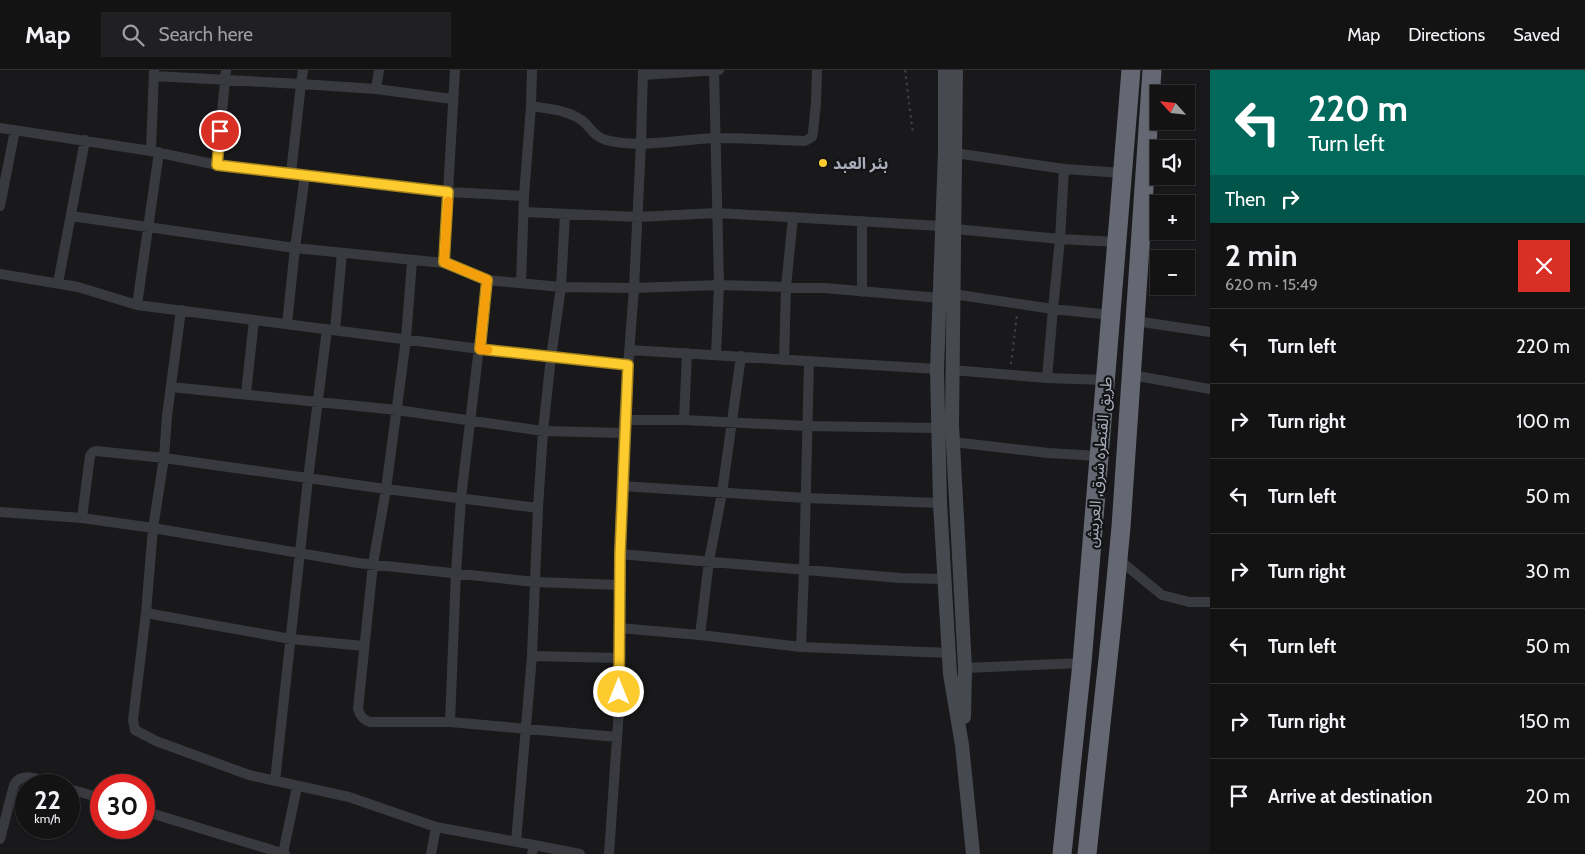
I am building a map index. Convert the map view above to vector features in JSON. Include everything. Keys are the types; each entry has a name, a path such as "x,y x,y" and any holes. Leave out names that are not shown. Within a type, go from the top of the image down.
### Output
{"highway":[{"name":"طريق القنطره شرق, العريش","path":"1062,854 1082,663 1131,70"},
{"name":"طريق القنطره شرق, العريش","path":"1087,854 1118,559 1152,70"},
{"path":"1089,577 1116,579"}],"main road":[{"path":"945,70 955,229 937,369 940,504 950,674 962,745 973,854"},
{"path":"956,70 950,152 941,226 952,370 952,442 965,668 962,745"}],"street":[{"path":"217,165 226,70"},
{"path":"291,173 302,70"},
{"path":"376,89 378,70"},
{"path":"444,262 455,70"},
{"path":"521,283 532,70"},
{"path":"714,70 719,285 716,354"},
{"path":"609,854 617,737 624,420 638,217 643,72 720,70"},
{"path":"531,106 575,116 585,123 592,132 606,140 641,144 716,138 805,141 809,140 813,132 817,70"},
{"path":"137,304 148,227 155,152 154,73 225,81 376,89 452,99"},
{"path":"0,128 85,140 217,165 448,192 524,196"},
{"path":"0,206 15,130"},
{"path":"58,283 85,140"},
{"path":"950,152 1064,169 1123,173"},
{"path":"1047,378 1060,239 1064,169"},
{"path":"287,324 305,175"},
{"path":"524,212 638,217 717,213 941,226"},
{"path":"516,842 532,656 543,431 560,287 565,214"},
{"path":"71,216 295,248 412,261 444,262 487,280 560,287 634,288 719,285 786,287 947,296 1111,315"},
{"path":"784,360 786,287 792,217"},
{"path":"862,221 862,292"},
{"path":"955,229 1060,239 1117,242"},
{"path":"275,781 317,402 331,330 342,253"},
{"path":"412,261 406,339 386,489 373,564 359,714 365,721 370,722 450,722 617,737"},
{"path":"0,274 86,289 137,304 480,349 628,365"},
{"path":"450,722 461,498 487,280"},
{"path":"181,310 164,458 153,528 146,612 133,720 135,730 156,741 249,775 356,799 436,827 516,842 533,850 580,854"},
{"path":"246,394 254,320"},
{"path":"1136,321 1210,332"},
{"path":"630,350 937,369"},
{"path":"684,420 687,354"},
{"path":"700,634 709,560 722,493 741,356"},
{"path":"800,646 804,570 809,361"},
{"path":"952,370 1047,378 1106,380"},
{"path":"1132,375 1210,389"},
{"path":"172,387 396,410 543,431 624,433"},
{"path":"624,420 684,420 806,426 938,428"},
{"path":"952,442 1048,453 1099,456"},
{"path":"82,518 90,456 93,452 164,458 308,479 538,508"},
{"path":"622,486 806,498 940,504"},
{"path":"0,512 82,518 373,564 535,582 620,585"},
{"path":"620,554 709,560 900,578 944,579"},
{"path":"1118,559 1162,595 1190,602 1210,602"},
{"path":"146,612 291,638 364,646"},
{"path":"619,628 700,634 800,646 949,653"},
{"path":"532,656 619,658"},
{"path":"965,668 1082,663"},
{"path":"0,839 15,784"},
{"path":"155,814 284,854 298,787"},
{"path":"431,854 436,827"}],"path":[{"path":"905,70 913,134"},
{"path":"1010,375 1018,305"}],"slow traffic":[{"path":"448,201 444,262 487,280 480,349 488,350"}],"place":[{"name":"بئر العبد","path":"823,163"}],"route":[{"path":"220,131 217,165 448,192 444,262 487,280 480,349 628,365 624,420 620,554 619,692"}]}
